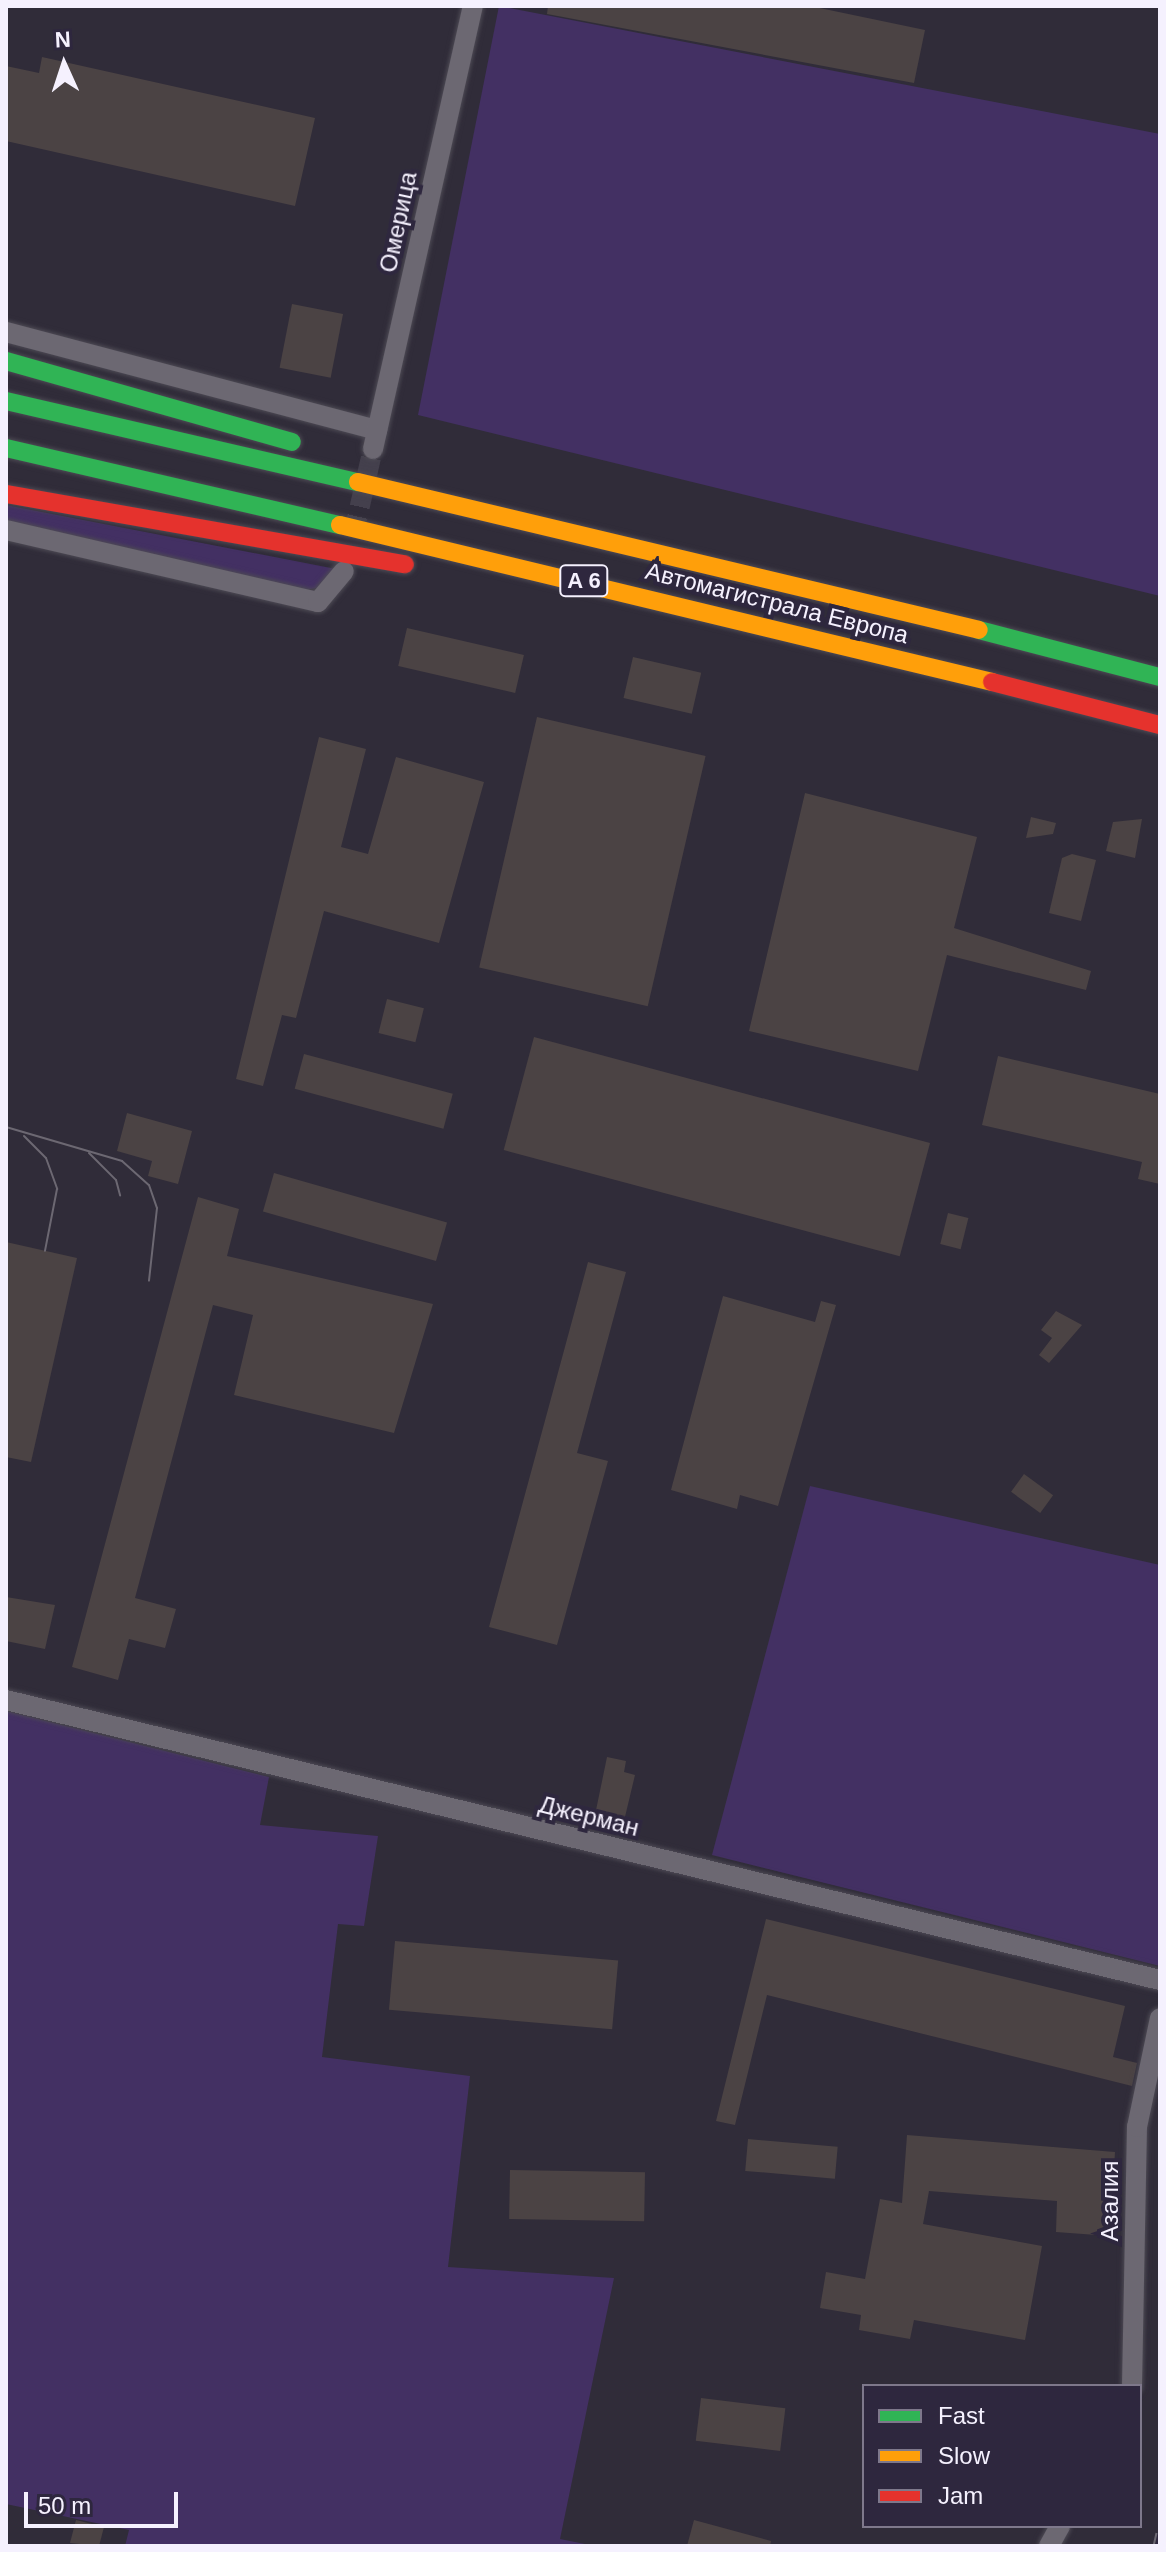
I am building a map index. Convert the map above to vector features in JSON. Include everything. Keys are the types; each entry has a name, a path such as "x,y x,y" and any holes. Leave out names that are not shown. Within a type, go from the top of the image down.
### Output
{"highway":[{"path":"6,361 314,448"},
{"name":"Автомагистрала Европа","path":"6,401 757,573 1160,677"},
{"name":"Автомагистрала Европа","path":"6,448 746,618 1160,725"},
{"path":"345,457 757,573"},
{"path":"6,494 746,618"}],"street":[{"name":"Омерица","path":"6,332 375,440 473,6"},
{"path":"6,530 318,602 344,571"},
{"name":"Джерман","path":"6,1700 1160,1980"},
{"name":"Азалия","path":"1132,2384 1137,2127 1160,2018"},
{"path":"1049,2546 1059,2528"}],"shaded area":[{"path":"499,6 1160,134 1160,596 418,415"},
{"path":"6,505 336,569 318,588 298,591 6,520"},
{"path":"810,1486 1160,1565 1160,1966 712,1855"},
{"path":"6,1711 269,1777 260,1825 378,1836 364,1926 338,1924 322,2057 470,2076 448,2267 614,2278 560,2539 595,2546 125,2546 129,2530 6,2504"}],"building":[{"path":"548,6 810,6 925,30 914,83 547,14"},
{"path":"42,57 315,118 295,206 6,141 6,66 39,73"},
{"path":"292,304 343,314 331,378 280,368"},
{"path":"407,628 524,655 515,693 398,666"},
{"path":"633,657 701,673 692,714 624,698"},
{"path":"537,717 706,756 648,1006 479,967"},
{"path":"319,737 366,749 341,847 368,854 396,757 484,782 439,943 324,911 296,1018 282,1015 263,1086 236,1079"},
{"path":"805,793 977,837 954,928 1091,971 1086,990 947,955 918,1071 749,1031"},
{"path":"1031,817 1056,823 1053,834 1026,838"},
{"path":"1142,819 1135,858 1106,851 1113,822"},
{"path":"1072,854 1096,860 1081,921 1049,913 1062,858"},
{"path":"387,999 424,1008 415,1042 379,1033"},
{"path":"534,1037 930,1143 900,1256 504,1150"},
{"path":"304,1054 453,1094 443,1129 295,1089"},
{"path":"998,1056 1160,1094 1160,1184 1138,1179 1142,1162 982,1125"},
{"path":"127,1113 192,1131 178,1184 148,1176 152,1161 117,1151"},
{"path":"274,1173 447,1223 436,1261 263,1211"},
{"path":"198,1197 239,1209 227,1256 433,1304 394,1433 234,1395 253,1315 213,1305 135,1598 176,1609 165,1648 129,1639 118,1680 72,1667"},
{"path":"948,1213 968,1218 961,1249 940,1244"},
{"path":"6,1242 77,1258 31,1462 6,1457"},
{"path":"588,1262 626,1272 577,1453 608,1461 557,1645 489,1627"},
{"path":"723,1296 815,1322 821,1301 836,1305 778,1506 740,1495 737,1509 671,1490"},
{"path":"1056,1311 1082,1325 1049,1363 1039,1355 1052,1338 1041,1330"},
{"path":"1024,1474 1053,1495 1040,1513 1011,1492"},
{"path":"6,1597 55,1605 45,1649 6,1641"},
{"path":"607,1757 626,1761 624,1772 635,1775 624,1821 595,1815"},
{"path":"766,1919 1125,2006 1113,2057 1137,2063 1132,2086 767,1995 735,2125 716,2121"},
{"path":"395,1941 618,1961 612,2029 389,2010"},
{"path":"907,2135 1115,2152 1110,2236 1056,2232 1057,2201 929,2191 923,2224 1042,2246 1025,2340 914,2320 910,2339 859,2330 861,2315 820,2308 826,2272 865,2279 880,2199 902,2203"},
{"path":"748,2139 838,2147 835,2179 745,2171"},
{"path":"510,2170 645,2172 644,2221 509,2219"},
{"path":"701,2398 785,2408 780,2451 696,2441"},
{"path":"76,2520 104,2527 99,2546 70,2543"},
{"path":"694,2520 771,2541 770,2546 687,2546"}],"tunnel":[{"path":"353,536 373,449"}],"tram line":[{"path":"6,1127 122,1161 149,1185 157,1208 149,1281"},
{"path":"24,1136 46,1158 57,1189 45,1251"},
{"path":"89,1153 116,1180 120,1195"}],"railway":[{"path":"1157,2546 1160,2533"}],"traffic: fast":[{"path":"6,361 292,442"},
{"path":"6,401 358,482"},
{"path":"6,448 340,525"},
{"path":"979,630 1160,677"}],"traffic: slow":[{"path":"358,482 979,630"},
{"path":"340,525 992,682"}],"traffic: jam":[{"path":"6,494 405,564"},
{"path":"992,682 1160,725"}]}
